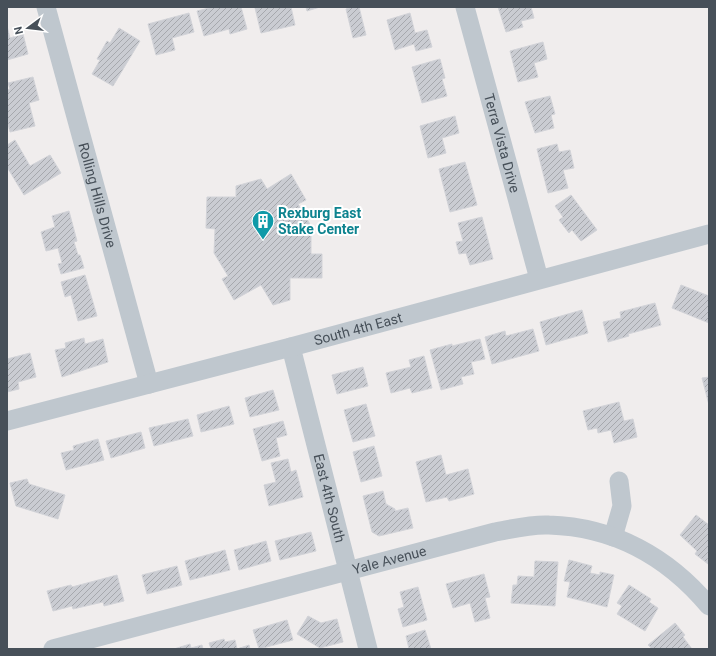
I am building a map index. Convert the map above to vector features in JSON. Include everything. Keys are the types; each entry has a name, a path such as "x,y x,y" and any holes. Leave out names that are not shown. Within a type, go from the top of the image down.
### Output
{"street":[{"name":"Terra Vista Drive","path":"465,7 540,279"},
{"name":"Rolling Hills Drive","path":"50,8 148,384"},
{"name":"South 4th East","path":"7,421 291,347 709,234"},
{"name":"East 4th South","path":"291,347 347,572 368,649"},
{"path":"613,538 622,506 619,481"},
{"name":"Yale Avenue","path":"53,649 495,532 548,525 583,528 613,538 660,559 685,580 709,606"}],"building":[{"path":"213,7 241,7 247,29 230,34 229,29 204,36 197,11"},
{"path":"291,7 295,25 261,33 255,8"},
{"path":"306,7 320,7 307,11"},
{"path":"359,7 366,35 353,38 346,9"},
{"path":"498,7 531,7 534,18 521,21 523,27 506,32"},
{"path":"189,13 194,32 172,38 175,50 156,55 148,24"},
{"path":"410,13 415,33 427,30 432,47 416,51 414,44 395,50 387,20"},
{"path":"7,26 10,38 23,34 28,54 7,60"},
{"path":"119,28 140,41 113,86 92,74 100,60 97,59 107,41 110,43"},
{"path":"543,42 547,59 534,63 538,77 518,82 510,51"},
{"path":"440,59 445,78 442,79 447,96 422,103 412,67"},
{"path":"33,77 39,100 29,103 35,126 10,132 7,120 7,90 10,89 8,83"},
{"path":"550,96 555,114 551,115 554,128 535,133 525,102"},
{"path":"455,116 459,133 442,138 446,153 428,158 420,126"},
{"path":"15,140 30,166 50,155 61,173 24,195 7,167 7,145"},
{"path":"557,144 559,152 570,150 574,168 563,170 568,188 548,193 537,149"},
{"path":"465,162 477,205 450,212 439,169"},
{"name":"Rexburg East Stake Center","path":"291,174 306,200 298,204 311,226 311,254 322,254 322,278 290,278 290,300 273,305 261,285 234,300 222,279 228,276 214,253 215,229 206,228 207,197 236,197 236,186 261,179 267,189"},
{"path":"571,195 597,230 581,241 572,230 569,233 559,220 563,217 555,206"},
{"path":"69,211 77,241 74,242 84,268 61,274 58,264 62,263 58,248 46,251 41,232 55,227 52,216"},
{"path":"482,217 493,259 470,265 466,253 459,254 456,242 463,241 458,223"},
{"path":"85,275 97,316 78,321 71,295 65,297 61,282"},
{"path":"681,285 709,296 709,323 672,308"},
{"path":"655,303 661,325 628,334 629,336 608,342 603,322 621,318 620,312"},
{"path":"582,310 588,333 546,345 540,322"},
{"path":"533,329 539,351 492,364 485,337 505,331 506,336"},
{"path":"84,338 85,344 103,339 108,362 62,377 55,350 66,348 65,343"},
{"path":"480,339 485,359 471,362 474,374 461,377 463,384 441,390 430,350"},
{"path":"30,353 36,377 18,382 19,389 7,392 7,359"},
{"path":"424,356 432,388 412,393 410,388 391,393 386,373 411,367 409,360"},
{"path":"363,367 368,386 337,394 332,375"},
{"path":"709,377 709,405 702,378"},
{"path":"273,390 279,410 250,417 245,398"},
{"path":"619,402 624,421 633,419 637,437 614,443 611,430 598,433 597,428 588,430 583,411"},
{"path":"366,404 375,436 353,442 344,410"},
{"path":"229,406 234,424 201,432 197,415"},
{"path":"188,419 193,436 154,446 149,428"},
{"path":"283,421 287,435 276,438 280,456 262,461 253,429"},
{"path":"141,432 145,448 111,458 106,441"},
{"path":"98,439 104,460 66,470 61,453 74,450 73,446"},
{"path":"374,446 382,476 361,482 353,452"},
{"path":"441,455 446,475 468,469 474,494 449,501 447,497 426,502 416,462"},
{"path":"288,459 291,472 296,470 303,497 269,506 264,485 276,482 271,463"},
{"path":"27,479 29,484 65,495 58,519 16,506 10,483"},
{"path":"383,491 386,504 395,509 395,511 408,508 413,528 379,536 372,532 363,496"},
{"path":"696,515 709,525 708,564 695,554 697,551 680,535"},
{"path":"311,532 316,551 280,560 275,541"},
{"path":"266,541 271,561 239,570 234,550"},
{"path":"225,550 230,570 190,580 185,561"},
{"path":"569,560 592,566 590,573 600,575 600,572 614,575 607,607 567,597 570,582 564,581"},
{"path":"535,561 558,562 555,606 511,603 513,585 517,585 518,576 534,577"},
{"path":"177,566 182,585 147,594 142,575"},
{"path":"484,574 490,597 485,598 490,618 475,622 470,603 453,608 446,584"},
{"path":"117,575 124,601 104,606 103,602 73,609 72,606 53,611 47,591 71,585 72,587"},
{"path":"629,585 651,599 649,602 658,608 645,631 617,614 622,606 617,603"},
{"path":"418,587 427,620 403,627 398,609 404,607 400,592"},
{"path":"308,616 321,623 337,619 343,642 320,648 297,634"},
{"path":"287,620 293,640 259,649 253,630"},
{"path":"675,623 685,635 683,637 692,649 652,649 648,645"},
{"path":"425,630 431,649 409,649 406,636"},
{"path":"224,639 225,642 235,640 237,649 211,649 209,643"},
{"path":"190,644 191,648 202,645 203,649 174,649"},
{"path":"249,645 250,649 237,649"}],"place":[{"name":"Rexburg East Stake Center","path":"263,240"}]}
